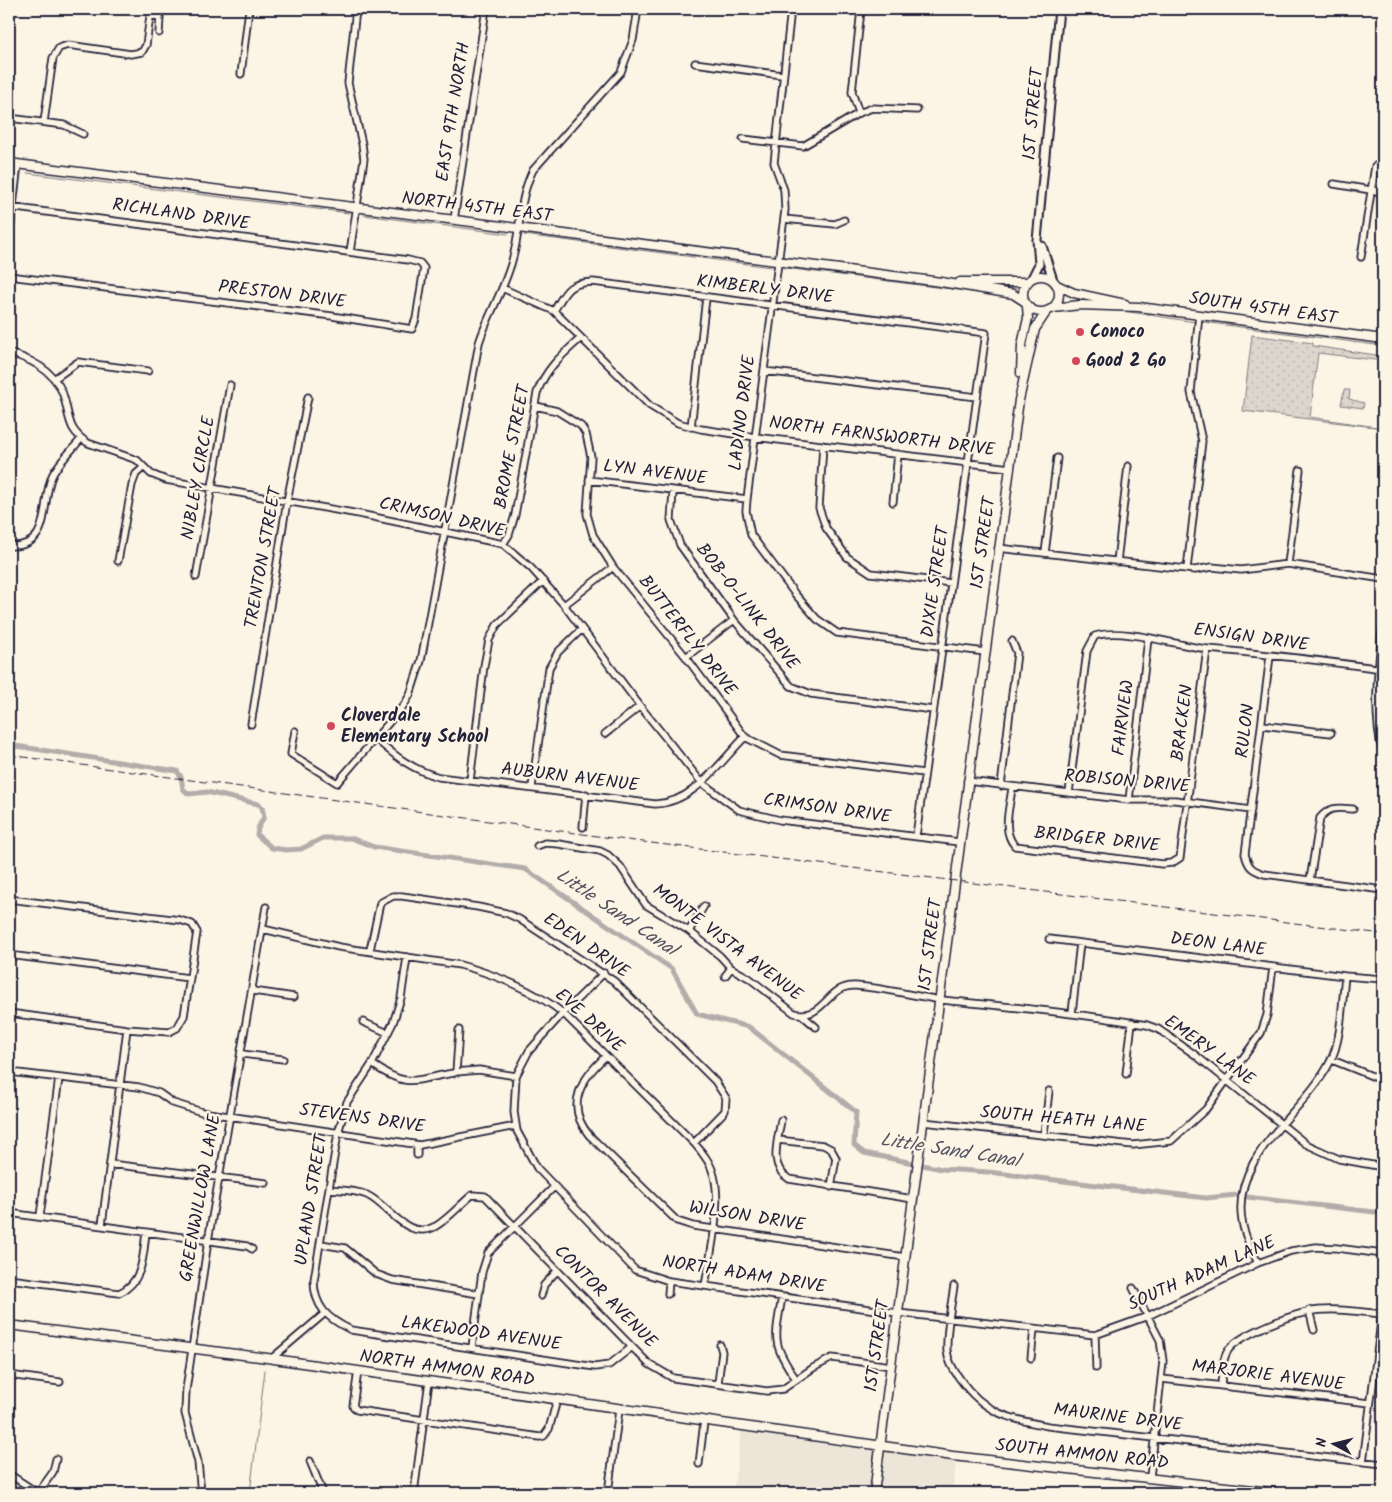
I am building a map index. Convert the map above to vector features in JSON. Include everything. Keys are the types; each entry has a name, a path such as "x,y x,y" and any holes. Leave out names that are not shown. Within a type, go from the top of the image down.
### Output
{"main road":[{"name":"NORTH 45TH EAST","path":"9,163 941,282 1013,294 1026,304"},
{"path":"1044,276 1055,282 1059,298 1034,329 1019,400 1022,345 1028,318 1023,293 1030,280 1044,276"},
{"name":"NORTH 45TH EAST","path":"941,282 1030,280"},
{"name":"SOUTH 45TH EAST","path":"1055,282 1074,293 1139,307 1383,340"},
{"path":"1026,304 1036,312 1050,310"},
{"name":"SOUTH 45TH EAST","path":"1050,310 1080,305 1139,307"},
{"name":"1ST STREET","path":"874,1493 1019,400"},
{"name":"NORTH AMMON ROAD","path":"9,1326 271,1358 619,1410 880,1446"},
{"name":"SOUTH AMMON ROAD","path":"880,1446 1280,1493"}],"street":[{"path":"241,74 250,9"},
{"path":"350,252 364,159 348,84 356,9"},
{"name":"EAST 9TH NORTH","path":"454,220 486,9"},
{"path":"295,731 291,754 337,783 404,705 416,680 479,343 514,255 522,199 533,170 621,72 633,40 638,9"},
{"name":"1ST STREET","path":"1030,280 1039,264 1037,240 1059,9"},
{"path":"858,113 852,92 861,10"},
{"path":"44,122 53,58 59,48 68,45 131,54 142,52 146,45 151,12 160,17 159,33"},
{"name":"LADINO DRIVE","path":"790,18 775,144 775,170 786,200 747,499 746,510 752,535 795,594 828,627 837,633 985,652"},
{"path":"694,63 782,74"},
{"path":"743,139 803,146 858,113 881,107 917,110"},
{"path":"9,118 64,125 83,134"},
{"path":"9,241 11,208 18,164"},
{"path":"1361,257 1375,166"},
{"path":"1334,184 1383,192"},
{"name":"RICHLAND DRIVE","path":"11,208 350,252"},
{"path":"784,219 835,224 844,220"},
{"name":"1ST STREET","path":"1040,221 1044,257 1055,282"},
{"name":"PRESTON DRIVE","path":"9,276 332,316 412,329 416,320 424,268 420,263 350,252"},
{"name":"KIMBERLY DRIVE","path":"554,312 567,288 580,282 593,282 986,333"},
{"name":"NORTH FARNSWORTH DRIVE","path":"502,288 554,312 650,406 662,415 690,427 755,437 1010,468"},
{"path":"690,427 706,298"},
{"path":"1187,569 1202,441 1191,392 1199,315"},
{"name":"DIXIE STREET","path":"916,836 986,333"},
{"name":"BROME STREET","path":"503,544 509,535 515,515 537,393 546,372 581,338"},
{"path":"9,353 25,357 54,379 65,401 68,420 82,439 53,474 40,533 31,542 21,546 9,546"},
{"path":"54,379 78,362 148,371"},
{"path":"764,371 977,398"},
{"name":"NIBLEY CIRCLE","path":"196,577 230,385"},
{"name":"TRENTON STREET","path":"250,724 287,501 308,397"},
{"name":"BUTTERFLY DRIVE","path":"536,406 562,413 581,426 586,434 590,456 587,514 590,528 613,567 686,657 746,738 780,755 924,773"},
{"name":"CRIMSON DRIVE","path":"82,439 88,443 137,460 151,474 166,480 287,501 503,544 513,551 544,581 640,706 702,782 739,810 762,817 959,842"},
{"path":"823,445 819,508 826,528 847,557 871,573 951,583"},
{"path":"893,502 898,454"},
{"path":"1045,553 1057,458"},
{"path":"1117,562 1128,466"},
{"path":"118,561 132,484 136,474 144,467"},
{"path":"1288,564 1300,470"},
{"name":"LYN AVENUE","path":"589,480 673,492 747,499"},
{"name":"BOB-O-LINK DRIVE","path":"673,492 671,520 680,545 734,620 778,674 791,686 811,694 933,710"},
{"path":"998,548 1187,569 1212,567 1241,570 1288,564 1383,579"},
{"path":"564,605 613,567"},
{"path":"470,781 484,666 490,640 497,625 544,581"},
{"path":"686,657 734,620"},
{"path":"1383,624 1376,706 1383,756"},
{"path":"532,788 549,668 558,652 581,630"},
{"name":"ENSIGN DRIVE","path":"1070,793 1087,651 1095,636 1103,633 1116,634 1207,649 1380,668"},
{"name":"FAIRVIEW","path":"1129,800 1148,639"},
{"path":"1001,786 1017,653 1012,641"},
{"name":"BRACKEN","path":"1188,802 1207,649"},
{"name":"RULON","path":"1270,656 1246,854 1248,865 1254,871 1310,880"},
{"path":"605,734 640,706"},
{"path":"1262,725 1331,733"},
{"name":"AUBURN AVENUE","path":"376,739 395,756 418,771 439,777 586,794 636,802 667,804 678,800 702,782 746,738"},
{"name":"ROBISON DRIVE","path":"967,781 1012,788 1129,800 1175,800 1251,810"},
{"name":"BRIDGER DRIVE","path":"1012,788 1006,831 1009,839 1015,846 1162,864 1172,863 1180,858 1188,802"},
{"path":"583,827 586,794"},
{"path":"1353,809 1333,808 1326,811 1320,818 1310,880 1383,890"},
{"name":"MONTE VISTA AVENUE","path":"538,846 545,843 559,844 608,855 620,866 646,905 689,931 720,956 730,968 749,978 794,1013 802,1015 813,1013 836,990 854,986 939,999"},
{"name":"EDEN DRIVE","path":"370,950 380,903 393,896 506,913 554,940 604,972 689,1053 722,1090 726,1098 725,1112 694,1143"},
{"path":"9,899 180,920 192,924 197,932 184,1016 177,1028 169,1032 127,1029 9,1013"},
{"path":"689,931 704,906"},
{"name":"GREENWILLOW LANE","path":"201,1493 198,1462 188,1432 185,1413 192,1348 208,1241 253,991 266,907"},
{"name":"EVE DRIVE","path":"263,930 325,944 460,965 477,970 547,1001 563,1013 694,1143 710,1164 715,1177 713,1229 705,1286"},
{"name":"DEON LANE","path":"1049,939 1345,976 1383,979"},
{"path":"1072,1013 1080,943"},
{"path":"9,955 189,978"},
{"name":"UPLAND STREET","path":"324,1314 314,1292 338,1133 347,1102 372,1064 388,1033 401,998 407,957"},
{"name":"SOUTH HEATH LANE","path":"923,1122 1133,1145 1170,1141 1206,1109 1262,1034 1267,1015 1273,967"},
{"path":"724,976 730,968"},
{"name":"NORTH ADAM DRIVE","path":"604,972 563,1013 529,1051 516,1076 514,1101 516,1126 532,1160 554,1187 635,1270 669,1281 898,1313"},
{"path":"1258,1263 1246,1237 1242,1220 1243,1189 1249,1172 1267,1143 1326,1071 1332,1060 1338,1035 1345,976"},
{"path":"253,991 294,997"},
{"name":"EMERY LANE","path":"939,999 1072,1013 1132,1022 1158,1029 1306,1144 1339,1159 1383,1167"},
{"path":"802,1015 816,1027"},
{"path":"364,1022 388,1033"},
{"path":"1126,1074 1132,1022"},
{"path":"102,1225 127,1029"},
{"path":"456,1072 459,1030"},
{"path":"242,1054 283,1059"},
{"name":"WILSON DRIVE","path":"606,1056 588,1073 581,1084 578,1095 578,1113 584,1129 677,1221 713,1229 905,1257"},
{"path":"1332,1060 1377,1078"},
{"path":"372,1064 388,1075 406,1082 456,1072 479,1070 516,1076"},
{"name":"STEVENS DRIVE","path":"9,1072 139,1087 159,1093 173,1103 203,1112 417,1145 516,1126"},
{"path":"40,1216 59,1078"},
{"path":"1044,1134 1049,1091"},
{"path":"781,1120 776,1165 780,1173 796,1182 913,1199"},
{"path":"778,1140 823,1145 832,1149 836,1158 832,1187"},
{"path":"417,1145 417,1155"},
{"path":"110,1164 266,1183"},
{"path":"472,1347 482,1272 488,1253 554,1187"},
{"name":"CONTOR AVENUE","path":"330,1189 367,1195 379,1202 405,1225 418,1230 437,1225 472,1195 481,1194 649,1364 673,1378 776,1391 832,1358 891,1366"},
{"path":"9,1212 252,1249"},
{"path":"9,1279 120,1294 128,1290 135,1282 140,1270 146,1232"},
{"path":"321,1244 345,1248 376,1274 392,1280 479,1294"},
{"name":"SOUTH ADAM LANE","path":"898,1313 1095,1335 1148,1316 1258,1263 1291,1251 1316,1247 1383,1254"},
{"path":"540,1296 544,1285 557,1270"},
{"path":"668,1294 669,1281"},
{"name":"MAURINE DRIVE","path":"954,1286 947,1344 950,1362 965,1387 982,1404 997,1413 1016,1420 1048,1426 1383,1464"},
{"path":"1133,1288 1160,1340 1163,1361 1150,1478"},
{"path":"782,1297 776,1346 782,1360 796,1379"},
{"path":"1363,1462 1383,1306"},
{"path":"1221,1386 1225,1356 1235,1344 1256,1331 1309,1310 1341,1309 1382,1314"},
{"path":"1309,1310 1314,1330"},
{"path":"271,1358 324,1314"},
{"name":"LAKEWOOD AVENUE","path":"324,1314 334,1322 351,1330 595,1367 610,1365 632,1347"},
{"path":"1031,1358 1034,1329"},
{"path":"1095,1335 1096,1368"},
{"path":"718,1383 722,1352 720,1345"},
{"path":"358,1371 353,1406 357,1410 423,1420 540,1437 544,1436 550,1429 557,1400"},
{"path":"9,1376 60,1382"},
{"name":"MARJORIE AVENUE","path":"1162,1379 1370,1404"},
{"path":"414,1493 429,1381"},
{"path":"608,1493 619,1410"},
{"path":"699,1464 704,1422"},
{"path":"9,1474 38,1493 53,1472 56,1459"},
{"path":"310,1461 324,1493"},
{"path":"385,1493 406,1493"}],"shaded area":[{"path":"1252,335 1313,343 1313,346 1383,356 1383,361 1318,353 1310,417 1383,428 1243,411"},
{"path":"1344,390 1350,390 1349,399 1364,403 1363,408 1341,405"},
{"path":"742,1427 957,1457 952,1493 733,1493"}],"waterway":[{"path":"27,173 349,213"},
{"path":"364,215 508,234"},
{"path":"524,235 771,267"},
{"path":"784,268 999,295"},
{"path":"1117,310 1195,322"},
{"path":"1203,322 1383,346"},
{"name":"Little Sand Canal","path":"9,745 177,771 181,777 183,789 189,794 207,792 258,804 262,807 264,817 258,828 257,835 272,848 286,850 301,849 323,838 351,838 374,847 525,869 672,969 697,1014 749,1027 856,1112 854,1145 864,1153 942,1169 988,1172 1206,1198 1236,1195"},
{"name":"Little Sand Canal","path":"1247,1197 1383,1213"},
{"path":"250,1493 265,1370"}],"railway":[{"path":"9,755 619,839 1383,934"}],"place":[{"name":"Conoco","path":"1080,332"},
{"name":"Good 2 Go","path":"1076,361"},
{"name":"Cloverdale Elementary School","path":"331,726"}]}
